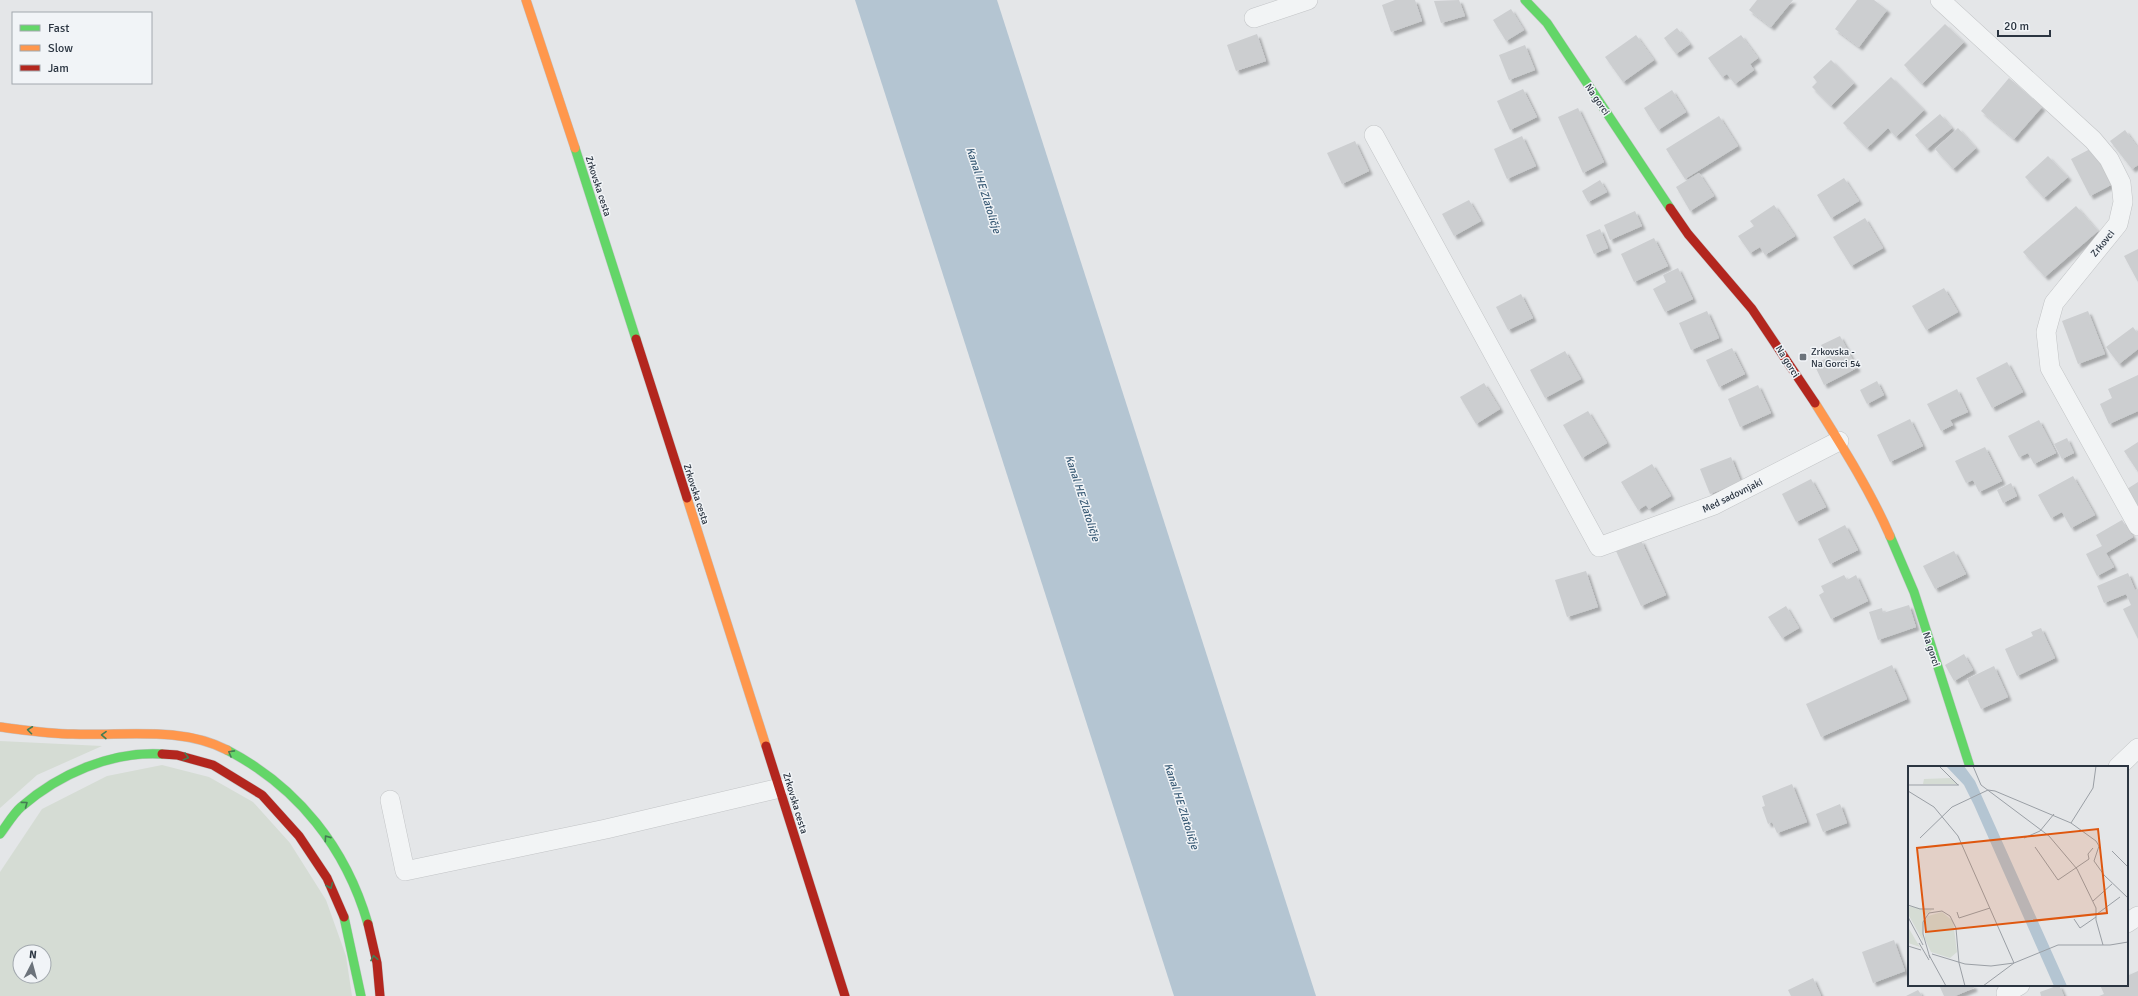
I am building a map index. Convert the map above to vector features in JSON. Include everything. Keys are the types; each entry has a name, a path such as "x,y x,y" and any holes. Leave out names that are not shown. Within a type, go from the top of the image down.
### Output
{"main road":[{"name":"Zrkovska cesta","path":"526,0 780,788 845,996"},
{"name":"Na gorci","path":"1525,0 1547,23 1688,234 1752,308 1772,336 1839,441 1881,516 1914,592 1970,766"},
{"path":"0,727 60,734 179,736 216,745 250,764 292,795 325,835 346,866 366,919 379,983 380,996"},
{"path":"0,834 20,808 55,782 96,763 147,753 177,755 213,764 262,795 299,836 327,878 346,921 361,996"}],"street":[{"path":"1254,18 1308,0"},
{"name":"Zrkovci","path":"1940,0 2093,140 2108,159 2121,184 2123,202 2118,224 2054,302 2046,332 2050,368 2138,526"},
{"name":"Med sadovnjaki","path":"1374,135 1598,547 1714,506 1839,441"},
{"path":"2119,766 2138,748"},
{"path":"390,800 405,871 606,829 780,788"},
{"path":"2128,922 2138,916"}],"shaded area":[{"path":"0,741 102,746 37,775 0,808"},
{"path":"162,765 209,777 253,802 290,843 326,900 346,956 352,996 0,996 0,872 42,809 107,776"}],"water":[{"name":"Kanal HE Zlatoličje","path":"855,0 997,0 1316,996 1174,996"}],"building":[{"path":"1395,0 1415,0 1422,21 1391,32 1382,5"},
{"path":"1459,0 1465,16 1441,23 1434,1"},
{"path":"1757,0 1793,0 1771,27 1749,10"},
{"path":"1857,0 1874,0 1887,10 1859,47 1835,29"},
{"path":"1511,9 1524,30 1506,41 1493,20"},
{"path":"1945,24 1964,42 1922,84 1904,65"},
{"path":"1677,28 1690,44 1676,54 1664,38"},
{"path":"1257,34 1266,61 1236,71 1227,45"},
{"path":"1636,35 1654,60 1623,82 1605,57"},
{"path":"1741,35 1758,58 1750,64 1754,70 1735,84 1727,74 1722,77 1708,58"},
{"path":"1525,45 1535,70 1509,80 1499,55"},
{"path":"1831,60 1854,83 1831,106 1812,87 1817,82 1813,77"},
{"path":"1891,77 1924,110 1896,137 1888,128 1867,148 1843,123"},
{"path":"2009,78 2042,107 2014,139 1981,111"},
{"path":"1523,89 1537,117 1510,130 1497,101"},
{"path":"1672,90 1686,112 1658,130 1644,108"},
{"path":"1578,108 1604,162 1583,173 1558,117"},
{"path":"1940,114 1952,128 1927,149 1915,135"},
{"path":"1719,116 1738,146 1685,179 1666,149"},
{"path":"1958,128 1976,148 1953,169 1935,149"},
{"path":"2125,130 2138,148 2138,165 2132,169 2110,141"},
{"path":"1522,136 1536,166 1507,179 1494,149"},
{"path":"1355,141 1369,171 1342,184 1327,153"},
{"path":"2092,148 2111,185 2090,196 2071,159"},
{"path":"2048,156 2068,177 2044,198 2025,177"},
{"path":"1699,173 1714,196 1690,211 1676,187"},
{"path":"1844,178 1859,201 1831,218 1817,195"},
{"path":"1600,180 1607,192 1588,202 1582,191"},
{"path":"1469,200 1481,221 1454,236 1442,214"},
{"path":"1774,205 1795,236 1765,255 1760,247 1750,253 1738,236 1754,226 1750,221"},
{"path":"2076,206 2098,231 2045,277 2023,252"},
{"path":"1635,211 1642,226 1610,240 1604,225"},
{"path":"1865,218 1883,248 1851,266 1833,237"},
{"path":"1600,229 1608,248 1594,254 1586,235"},
{"path":"1654,238 1668,266 1634,282 1621,254"},
{"path":"2138,249 2138,282 2124,256"},
{"path":"1678,268 1693,299 1665,312 1653,289 1666,282 1663,275"},
{"path":"1944,288 1958,312 1926,330 1912,306"},
{"path":"1521,294 1533,318 1508,330 1496,307"},
{"path":"1707,311 1719,338 1691,350 1679,323"},
{"path":"2088,311 2105,354 2078,364 2062,321"},
{"path":"2133,327 2138,334 2138,349 2119,364 2106,347"},
{"path":"1840,336 1857,368 1824,385 1814,364 1827,358 1821,345"},
{"path":"1732,348 1745,374 1719,387 1706,360"},
{"path":"1565,351 1581,379 1545,398 1530,370"},
{"path":"2007,362 2023,392 1992,408 1976,378"},
{"path":"2138,375 2138,411 2109,424 2100,404 2112,398 2108,389"},
{"path":"1877,381 1884,395 1867,404 1860,390"},
{"path":"1484,383 1500,409 1476,424 1460,397"},
{"path":"1758,385 1771,413 1740,427 1728,399"},
{"path":"1957,389 1968,412 1950,420 1953,425 1941,431 1927,404"},
{"path":"1588,411 1607,443 1582,458 1563,425"},
{"path":"1910,419 1923,446 1890,462 1877,435"},
{"path":"2039,420 2056,453 2034,464 2028,453 2019,457 2008,436"},
{"path":"2067,438 2074,453 2062,459 2054,444"},
{"path":"2138,442 2138,472 2124,451"},
{"path":"1985,447 2002,481 1979,492 1973,480 1966,483 1955,461"},
{"path":"1731,457 1741,482 1710,494 1700,469"},
{"path":"1652,464 1671,496 1649,509 1646,505 1638,510 1621,482"},
{"path":"2073,476 2095,515 2071,528 2062,512 2051,518 2038,495"},
{"path":"1811,479 1826,507 1796,522 1782,494"},
{"path":"2138,482 2138,506 2127,489"},
{"path":"2011,483 2017,496 2003,503 1997,490"},
{"path":"2122,520 2133,537 2106,553 2114,567 2097,576 2086,554 2102,546 2096,535"},
{"path":"1845,525 1858,550 1830,564 1818,539"},
{"path":"1641,540 1666,595 1641,606 1616,551"},
{"path":"1954,551 1966,574 1935,589 1923,566"},
{"path":"1586,571 1598,607 1567,617 1555,580"},
{"path":"2128,573 2135,590 2138,589 2138,639 2123,609 2131,605 2126,594 2104,603 2097,586"},
{"path":"1844,575 1847,580 1856,575 1868,601 1831,619 1819,595 1824,592 1821,586"},
{"path":"1909,605 1916,627 1878,640 1869,612 1882,608 1883,613"},
{"path":"1786,606 1799,628 1782,638 1768,617"},
{"path":"2041,628 2055,658 2017,676 2005,649 2033,636 2031,632"},
{"path":"1964,654 1973,670 1954,681 1945,665"},
{"path":"1892,665 1907,699 1821,737 1806,704"},
{"path":"1994,666 2008,697 1981,709 1967,679"},
{"path":"1792,784 1807,822 1777,833 1772,822 1768,824 1762,807 1765,806 1762,796"},
{"path":"1840,804 1847,823 1823,832 1816,814"},
{"path":"1894,940 1905,971 1873,983 1862,952"},
{"path":"2138,971 2138,996 2099,996 2104,994 2100,986 2128,986 2128,972 2129,975"},
{"path":"1813,978 1821,996 1791,996 1788,990"},
{"path":"1939,986 1973,986 1974,988 1955,996 1944,996"},
{"path":"2059,986 2064,996 2041,996 2040,992"},
{"path":"1918,990 1922,996 1906,996"}],"traffic: fast":[{"path":"1525,0 1547,23 1670,208"},
{"path":"575,148 636,339"},
{"path":"1890,536 1914,592 1970,766"},
{"path":"227,750 253,765 276,782 297,801 316,822 347,870 359,896 368,924"},
{"path":"0,834 21,807 52,784 69,775 87,767 124,756 162,754"},
{"path":"344,917 361,996"}],"traffic: slow":[{"path":"526,0 575,148"},
{"path":"1815,403 1865,485 1890,536"},
{"path":"687,498 766,746"},
{"path":"0,727 64,734 172,735 191,738 227,750"}],"traffic: jam":[{"path":"1670,208 1688,234 1752,309 1815,403"},
{"path":"636,339 687,498"},
{"path":"766,746 845,996"},
{"path":"162,754 177,755 213,765 262,795 299,836 327,878 344,917"},
{"path":"368,924 377,963 380,996"}],"place":[{"name":"Zrkovska - Na Gorci 54","path":"1803,357"}]}
